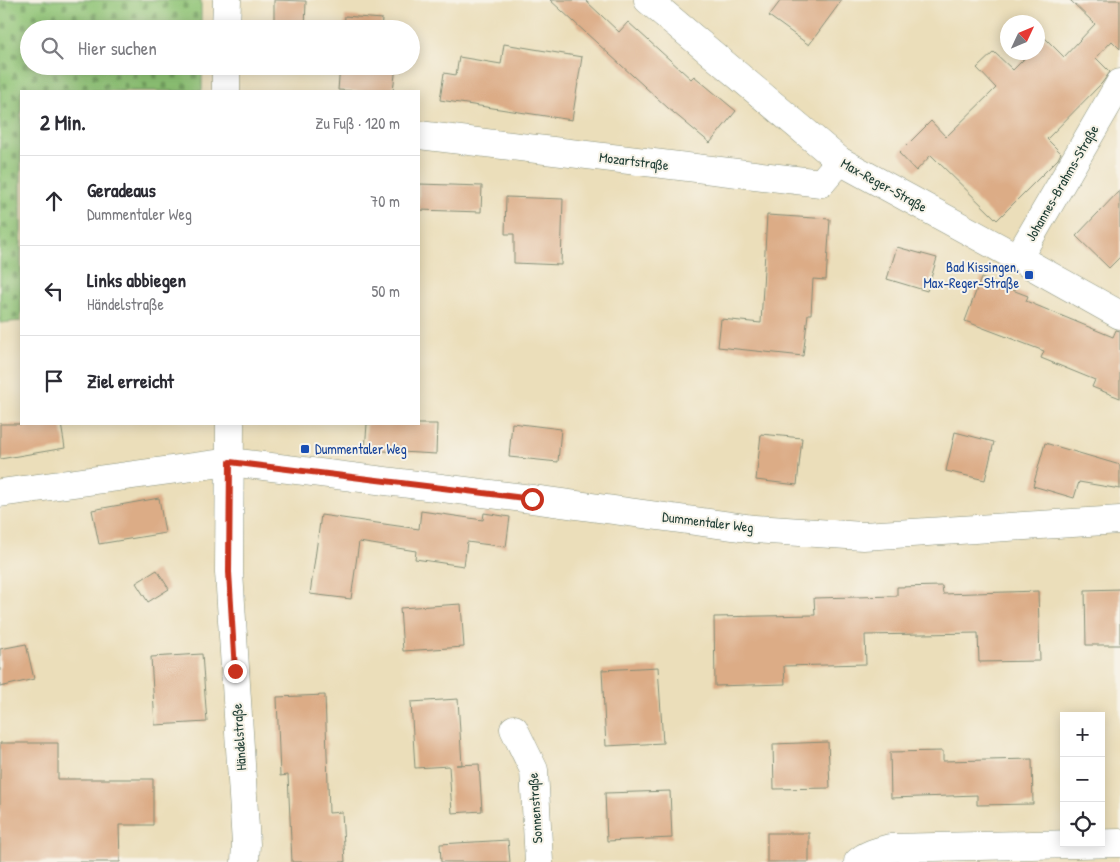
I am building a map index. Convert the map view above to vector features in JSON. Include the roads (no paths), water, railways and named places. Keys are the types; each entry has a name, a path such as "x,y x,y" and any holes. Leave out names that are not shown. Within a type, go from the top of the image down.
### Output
{"street":[{"path":"226,0 226,20"},
{"name":"Max-Reger-Straße","path":"648,0 840,161 1120,315"},
{"path":"226,75 226,90"},
{"name":"Johannes-Brahms-Straße","path":"1018,258 1120,83"},
{"name":"Mozartstraße","path":"420,135 821,183 840,161"},
{"name":"Händelstraße","path":"230,425 229,572 246,844 245,862"},
{"name":"Dummentaler Weg","path":"0,493 230,462 754,529 864,536 1120,520"},
{"name":"Sonnenstraße","path":"514,729 534,770 539,862"},
{"path":"858,862 860,859 890,848 1120,843"}],"place":[{"name":"Bad Kissingen, Max-Reger-Straße","path":"1029,275"},
{"name":"Dummentaler Weg","path":"305,449"}]}
